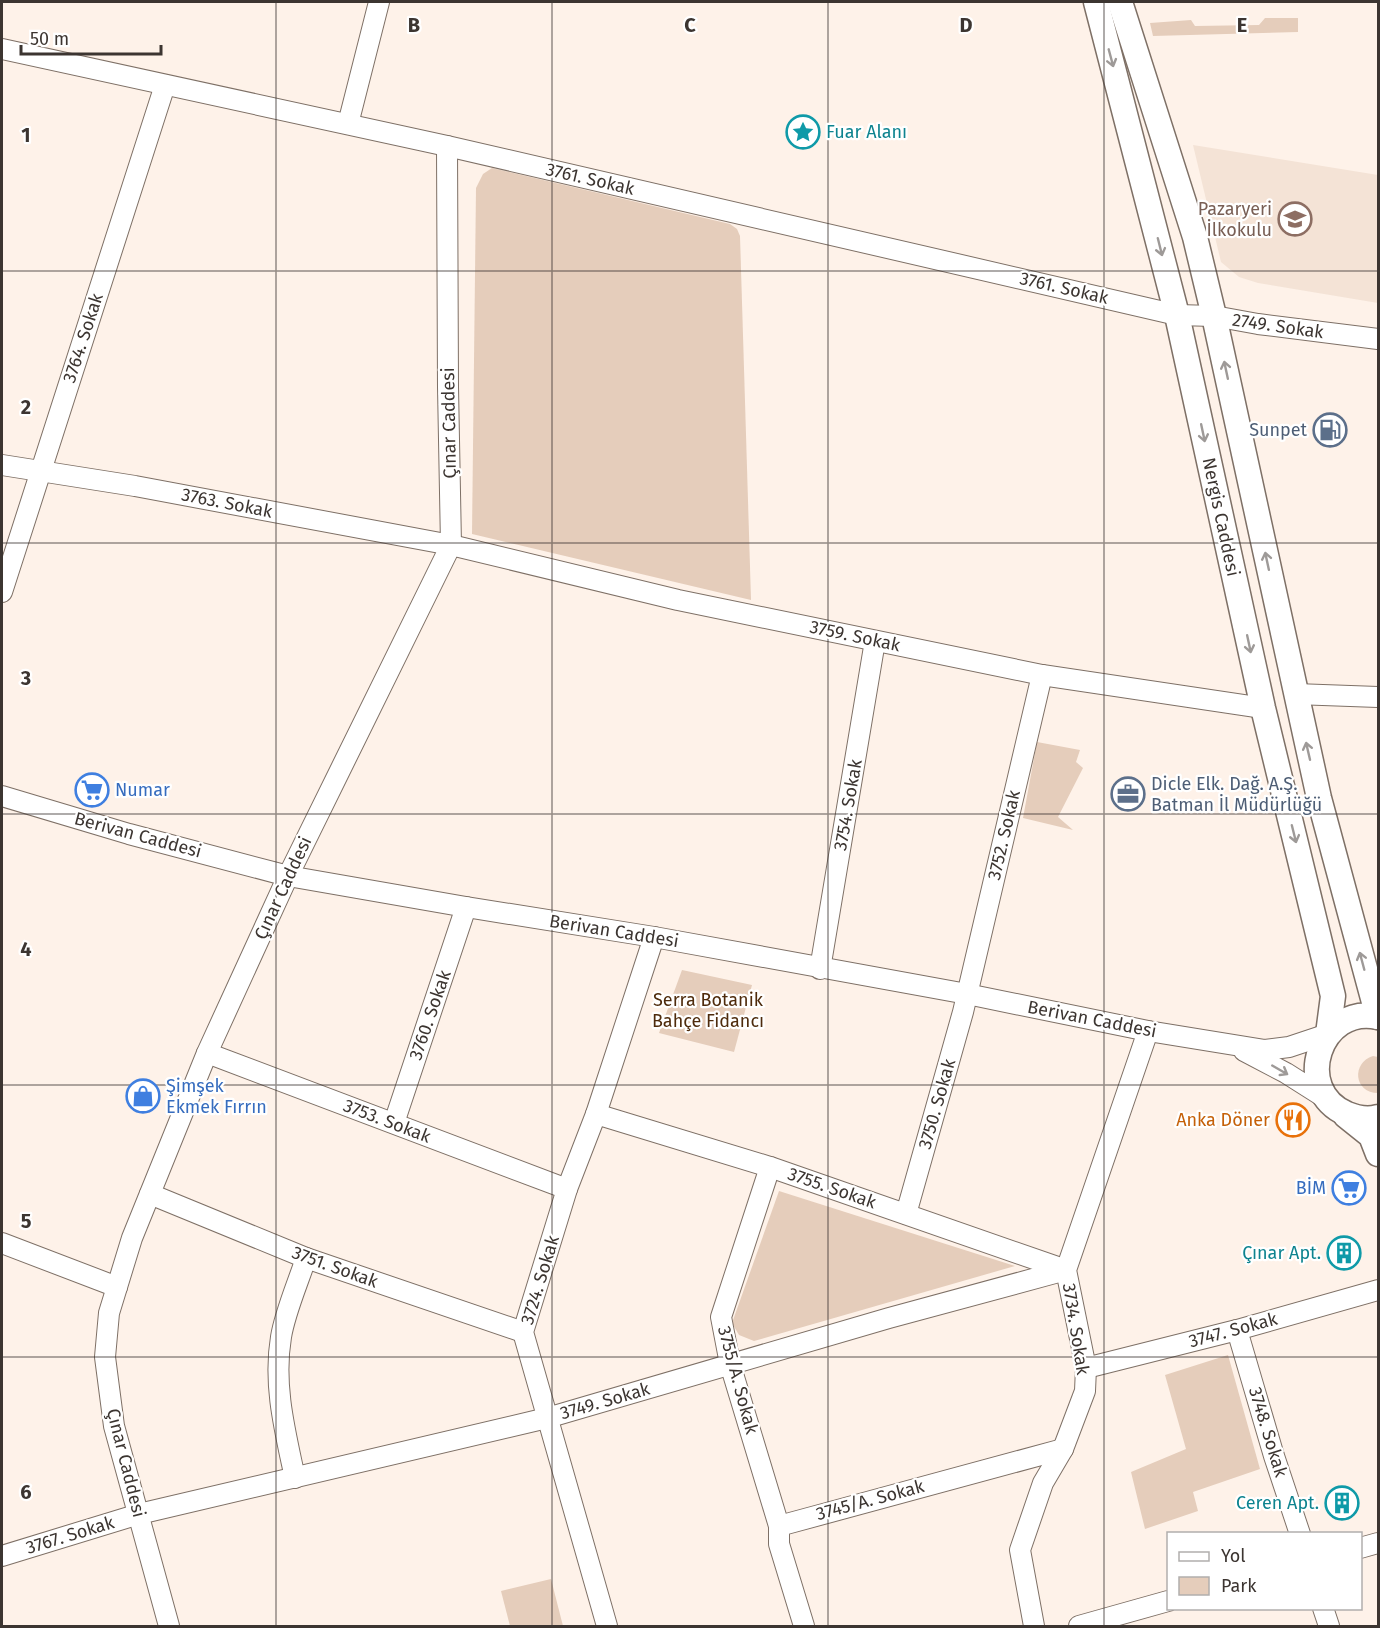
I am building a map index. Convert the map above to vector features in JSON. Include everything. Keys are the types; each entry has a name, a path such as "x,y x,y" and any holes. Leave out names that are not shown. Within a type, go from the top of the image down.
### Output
{"main road":[{"name":"Nergis Caddesi","path":"1096,2 1177,315 1263,708 1333,996 1329,1034 1320,1049 1316,1066 1318,1084 1333,1105"},
{"name":"Nergis Caddesi","path":"1120,2 1195,237 1319,798 1378,1017"},
{"path":"1329,1034 1342,1023 1359,1017 1378,1017"},
{"path":"1333,1105 1356,1118 1378,1117"},
{"path":"1333,1105 1371,1136 1378,1155"}],"street":[{"path":"348,124 379,2"},
{"name":"3761. Sokak","path":"2,49 447,146 1177,315"},
{"name":"3764. Sokak","path":"2,591 165,85"},
{"name":"Çınar Caddesi","path":"169,1626 114,1425 105,1356 109,1313 132,1238 207,1053 288,876 451,545 447,146"},
{"name":"2749. Sokak","path":"1177,315 1214,316 1258,324 1378,339"},
{"name":"3763. Sokak","path":"2,465 135,486 451,545"},
{"name":"3759. Sokak","path":"451,545 678,600 1042,675 1263,708"},
{"name":"3754. Sokak","path":"820,969 875,641"},
{"name":"3752. Sokak","path":"967,994 1042,675"},
{"path":"1295,693 1378,697"},
{"name":"Berivan Caddesi","path":"2,796 129,834 288,876 466,908 654,937 1231,1045"},
{"name":"3760. Sokak","path":"393,1123 466,908"},
{"name":"3724. Sokak","path":"607,1626 523,1332 567,1189 596,1114 654,937"},
{"name":"3750. Sokak","path":"906,1214 967,994"},
{"name":"3734. Sokak","path":"1034,1626 1020,1550 1043,1483 1063,1449 1085,1391 1086,1368 1066,1270 1148,1031"},
{"path":"1231,1045 1265,1050 1289,1047 1329,1034"},
{"path":"1231,1045 1267,1062 1333,1105"},
{"name":"3753. Sokak","path":"207,1053 567,1189"},
{"name":"3755. Sokak","path":"596,1114 770,1167 1066,1270"},
{"name":"3755/A. Sokak","path":"770,1167 721,1317 730,1364 779,1526"},
{"name":"3751. Sokak","path":"150,1194 306,1258 523,1332"},
{"path":"2,1243 117,1287"},
{"path":"295,1478 280,1406 278,1383 281,1336 306,1258"},
{"name":"3749. Sokak","path":"139,1514 547,1418 1066,1270"},
{"name":"3747. Sokak","path":"1086,1368 1237,1330 1378,1290"},
{"name":"3748. Sokak","path":"1237,1330 1274,1456 1300,1532"},
{"name":"3745/A. Sokak","path":"779,1526 1063,1449"},
{"name":"3767. Sokak","path":"2,1556 139,1514"},
{"path":"779,1526 778,1544 804,1626"},
{"path":"1362,1547 1378,1543"},
{"path":"1079,1626 1167,1601"},
{"path":"1324,1610 1329,1626"}],"shaded area":[{"name":"Pazaryeri İlkokulu","path":"1193,145 1378,175 1378,303 1258,283 1239,277 1221,262"}],"green space":[{"path":"1265,18 1298,18 1298,32 1153,36 1150,23 1191,20 1195,26 1259,25"},
{"path":"492,168 730,224 737,229 740,236 751,600 472,534 476,188 483,174"},
{"path":"1037,742 1080,750 1076,762 1083,768 1058,817 1073,830 1023,818"},
{"name":"Serra Botanik Bahçe Fidancı","path":"682,970 752,985 734,1052 659,1033"},
{"path":"1373,1056 1378,1057 1378,1093 1364,1088 1358,1077 1361,1065"},
{"path":"779,1191 1015,1266 754,1341 739,1335 732,1323"},
{"path":"1228,1355 1260,1469 1193,1492 1198,1511 1145,1529 1131,1472 1186,1449 1165,1375"},
{"path":"551,1579 563,1626 510,1626 501,1591"}],"place":[{"name":"Fuar Alanı","path":"803,132"},
{"name":"Pazaryeri İlkokulu","path":"1295,219"},
{"name":"Sunpet","path":"1330,430"},
{"name":"Numar","path":"92,790"},
{"name":"Dicle Elk. Dağ. A.Ş. Batman İl Müdürlüğü","path":"1128,794"},
{"name":"Şimşek Ekmek Fırrın","path":"143,1096"},
{"name":"Anka Döner","path":"1293,1120"},
{"name":"BİM","path":"1349,1188"},
{"name":"Çınar Apt.","path":"1344,1253"},
{"name":"Ceren Apt.","path":"1342,1503"}]}
